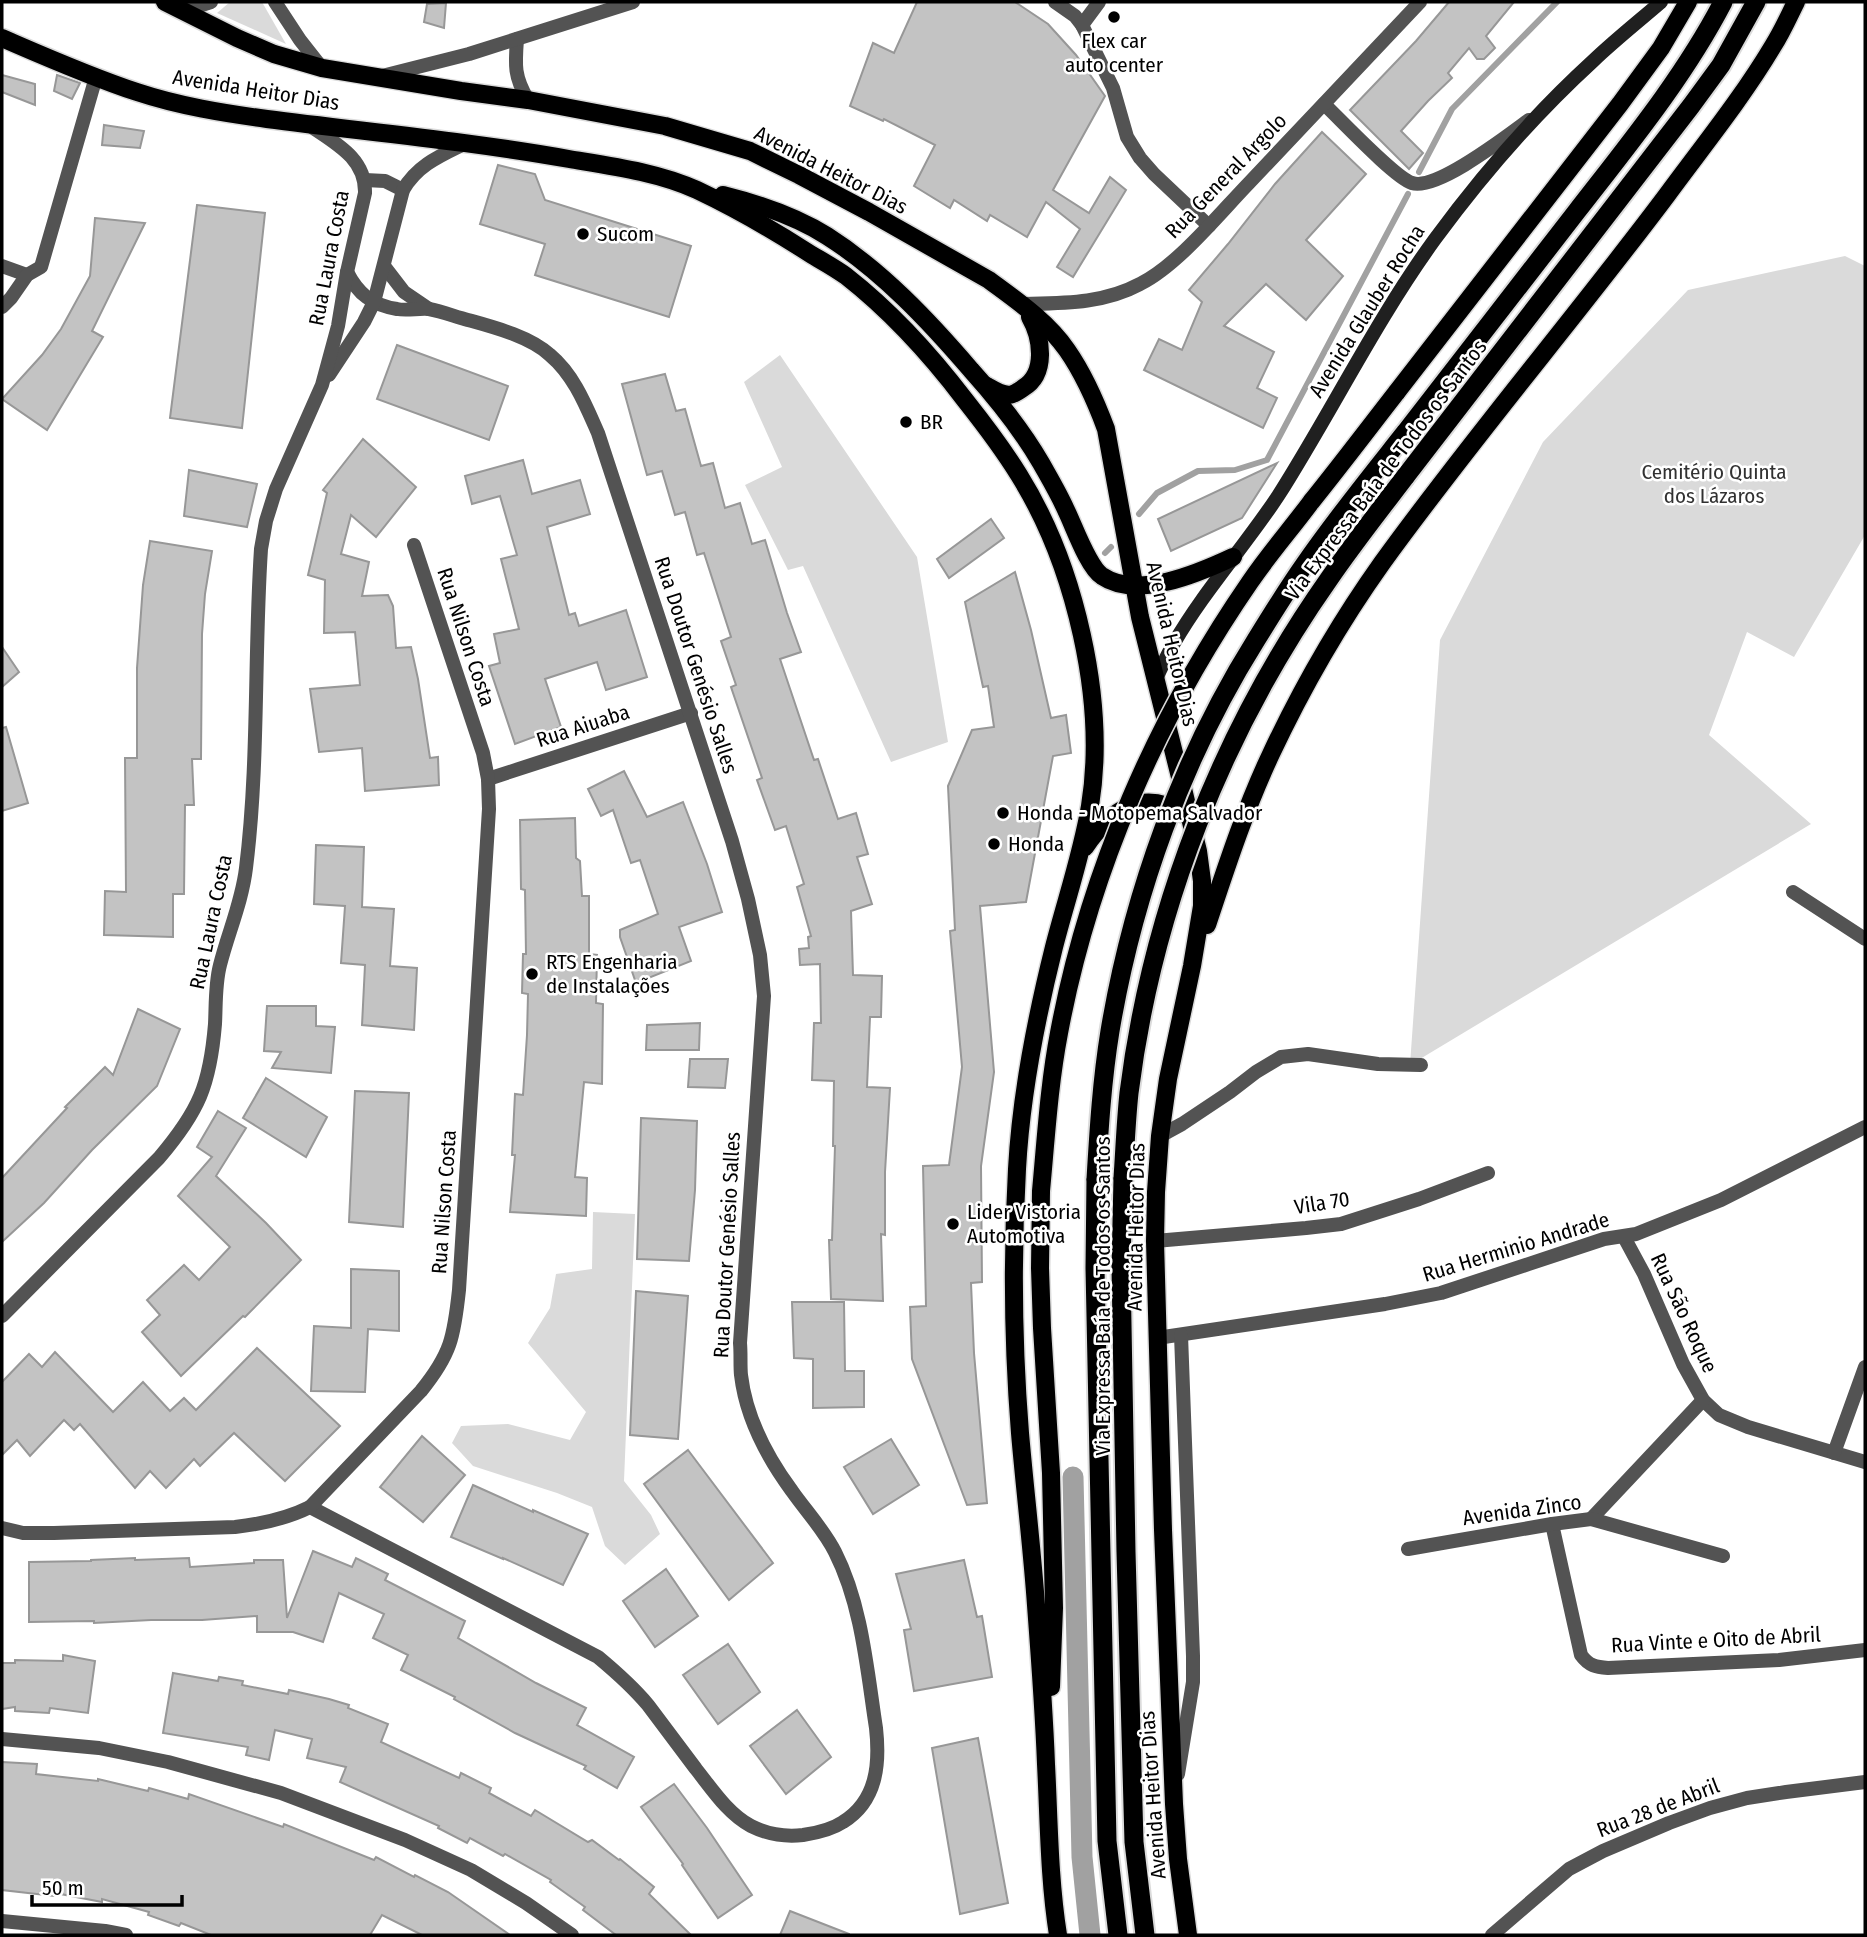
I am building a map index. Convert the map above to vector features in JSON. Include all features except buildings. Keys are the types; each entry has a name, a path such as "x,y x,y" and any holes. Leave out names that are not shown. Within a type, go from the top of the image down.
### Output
{"highway":[{"name":"Via Expressa Baía de Todos os Santos","path":"1118,1935 1107,1841 1095,1268 1096,1179 1102,1090 1111,1030 1123,966 1139,908 1175,798 1211,721 1254,642 1305,563 1668,91 1698,47 1723,2"},
{"name":"Via Expressa Baía de Todos os Santos","path":"1145,1935 1134,1842 1122,1308 1123,1178 1129,1094 1138,1035 1174,889 1203,808 1237,735 1279,658 1327,581 1661,147 1721,65 1756,2"}],"main road":[{"name":"Avenida Heitor Dias","path":"164,2 274,54 322,68 528,100 665,126 750,151 809,180 989,280 1050,330 1067,350 1096,402 1113,460 1134,586 1190,818 1202,881 1202,906 1168,1079 1160,1136 1155,1241 1174,1804 1188,1935"},
{"name":"Avenida Glauber Rocha","path":"1155,681 1178,636 1276,498 1386,312 1434,240 1478,183 1543,111 1593,61 1661,2"},
{"name":"Via Expressa Baía de Todos os Santos","path":"1041,1191 1048,1101 1059,1032 1092,904 1133,793 1184,689 1251,581 1620,104 1661,48 1688,2"},
{"path":"1192,966 1241,826 1270,755 1331,643 1381,564 1642,227 1747,86 1774,44 1796,2"},
{"name":"Avenida Heitor Dias","path":"2,38 96,77 177,103 266,119 468,142 602,164 653,175 690,187 796,244 844,275 887,312 942,370 1019,474 1040,513 1073,600 1085,648 1093,707 1094,765 1091,803 1054,945 1026,1081 1014,1216 1017,1384 1035,1591 1049,1846 1058,1935"},
{"path":"690,187 761,205 827,236 896,291 936,330 984,384 1034,451 1083,548 1100,575 1123,586 1134,586 1189,576 1233,557"},
{"path":"984,384 1004,394 1013,394 1028,385 1033,378 1041,356 1040,340 1021,304"},
{"path":"1080,853 1099,827 1121,809 1140,803 1159,802 1190,818"},
{"name":"Avenida Heitor Dias","path":"1041,1191 1040,1268 1054,1608 1046,1757"}],"street":[{"path":"183,11 211,2"},
{"path":"275,2 322,68"},
{"path":"377,77 425,66 633,2"},
{"path":"1055,2 1082,24 1114,88 1127,137 1140,158 1209,226"},
{"path":"1082,24 1099,2"},
{"name":"Rua General Argolo","path":"1021,304 1092,301 1111,297 1143,283 1162,269 1209,226 1420,2"},
{"path":"517,39 516,75 528,100"},
{"path":"2,307 27,275 40,267 96,77"},
{"path":"1324,104 1389,165 1416,184 1450,173 1543,111"},
{"name":"Rua Laura Costa","path":"2,1316 159,1158 181,1132 207,1081 212,1058 219,967 237,912 246,870 253,784 261,550 276,489 322,385 338,326 365,193 365,180 351,155 305,122"},
{"name":"Rua Laura Costa","path":"322,385 364,322 374,302 403,190 410,178 418,170 468,142"},
{"path":"365,180 385,181 403,190"},
{"path":"2,266 27,275"},
{"name":"Rua Doutor Genésio Salles","path":"384,266 404,292 430,310"},
{"path":"347,272 362,296 374,302"},
{"name":"Rua Doutor Genésio Salles","path":"310,1507 598,1657 622,1677 645,1702 715,1794 733,1813 751,1826 772,1834 794,1836 836,1827 853,1816 872,1789 877,1769 877,1728 852,1593 834,1549 773,1462 758,1435 748,1408 741,1374 740,1343 764,996 760,955 732,841 598,433 584,400 567,373 550,354 528,341 500,329 430,310 396,309 374,302"},
{"name":"Rua Nilson Costa","path":"2,1528 54,1534 235,1527 288,1517 310,1507 421,1391 449,1350 456,1323 459,1290 489,809 488,779 483,753 414,545"},
{"name":"Rua Aiuaba","path":"488,779 691,713"},
{"path":"1793,892 1865,939"},
{"path":"1160,1136 1281,1057 1308,1054 1378,1064 1421,1065"},
{"name":"Rua Herminio Andrade","path":"1157,1338 1385,1304 1441,1293 1604,1239 1636,1234 1721,1200 1865,1127"},
{"name":"Vila 70","path":"1155,1241 1341,1224 1399,1206 1488,1172"},
{"name":"Rua São Roque","path":"1624,1237 1703,1401 1719,1415 1748,1427 1865,1462"},
{"path":"1174,1804 1193,1682 1194,1656 1181,1335"},
{"path":"1834,1453 1865,1367"},
{"path":"1591,1520 1703,1401"},
{"name":"Avenida Zinco","path":"1408,1549 1552,1524 1591,1520 1723,1556"},
{"name":"Rua Vinte e Oito de Abril","path":"1552,1524 1581,1656 1586,1663 1608,1668 1779,1660 1865,1650"},
{"path":"2,1739 99,1748 168,1762 281,1793 405,1840 471,1870 572,1935"},
{"name":"Rua 28 de Abril","path":"1492,1935 1569,1869 1603,1851 1669,1823 1747,1798 1865,1782"},
{"path":"2,1921 127,1935"}],"green space":[{"path":"230,2 262,2 286,44 217,13"},
{"name":"Cemitério Quinta dos Lázaros","path":"1845,256 1865,266 1865,535 1794,657 1747,632 1709,735 1811,824 1410,1065 1440,640 1543,442 1688,290"},
{"path":"780,355 917,557 948,742 891,762 803,566 788,570 745,485 782,467 744,382"},
{"path":"593,1212 635,1214 624,1481 651,1515 660,1534 625,1565 605,1546 592,1507 473,1466 452,1443 461,1426 508,1424 570,1440 586,1412 528,1343 550,1308 556,1274 592,1269"}],"waterway":[{"path":"1419,172 1452,109 1557,2"},
{"path":"1139,514 1157,493 1198,471 1235,470 1267,460 1408,194"},
{"path":"1105,553 1111,547"},
{"path":"1073,1477 1082,1857 1090,1935"}],"place":[{"name":"Flex car auto center","path":"1114,17"},
{"name":"Sucom","path":"583,234"},
{"name":"BR","path":"906,422"},
{"name":"Honda - Motopema Salvador","path":"1003,813"},
{"name":"Honda","path":"994,844"},
{"name":"RTS Engenharia de Instalações","path":"532,974"},
{"name":"Lider Vistoria Automotiva","path":"953,1224"}]}
